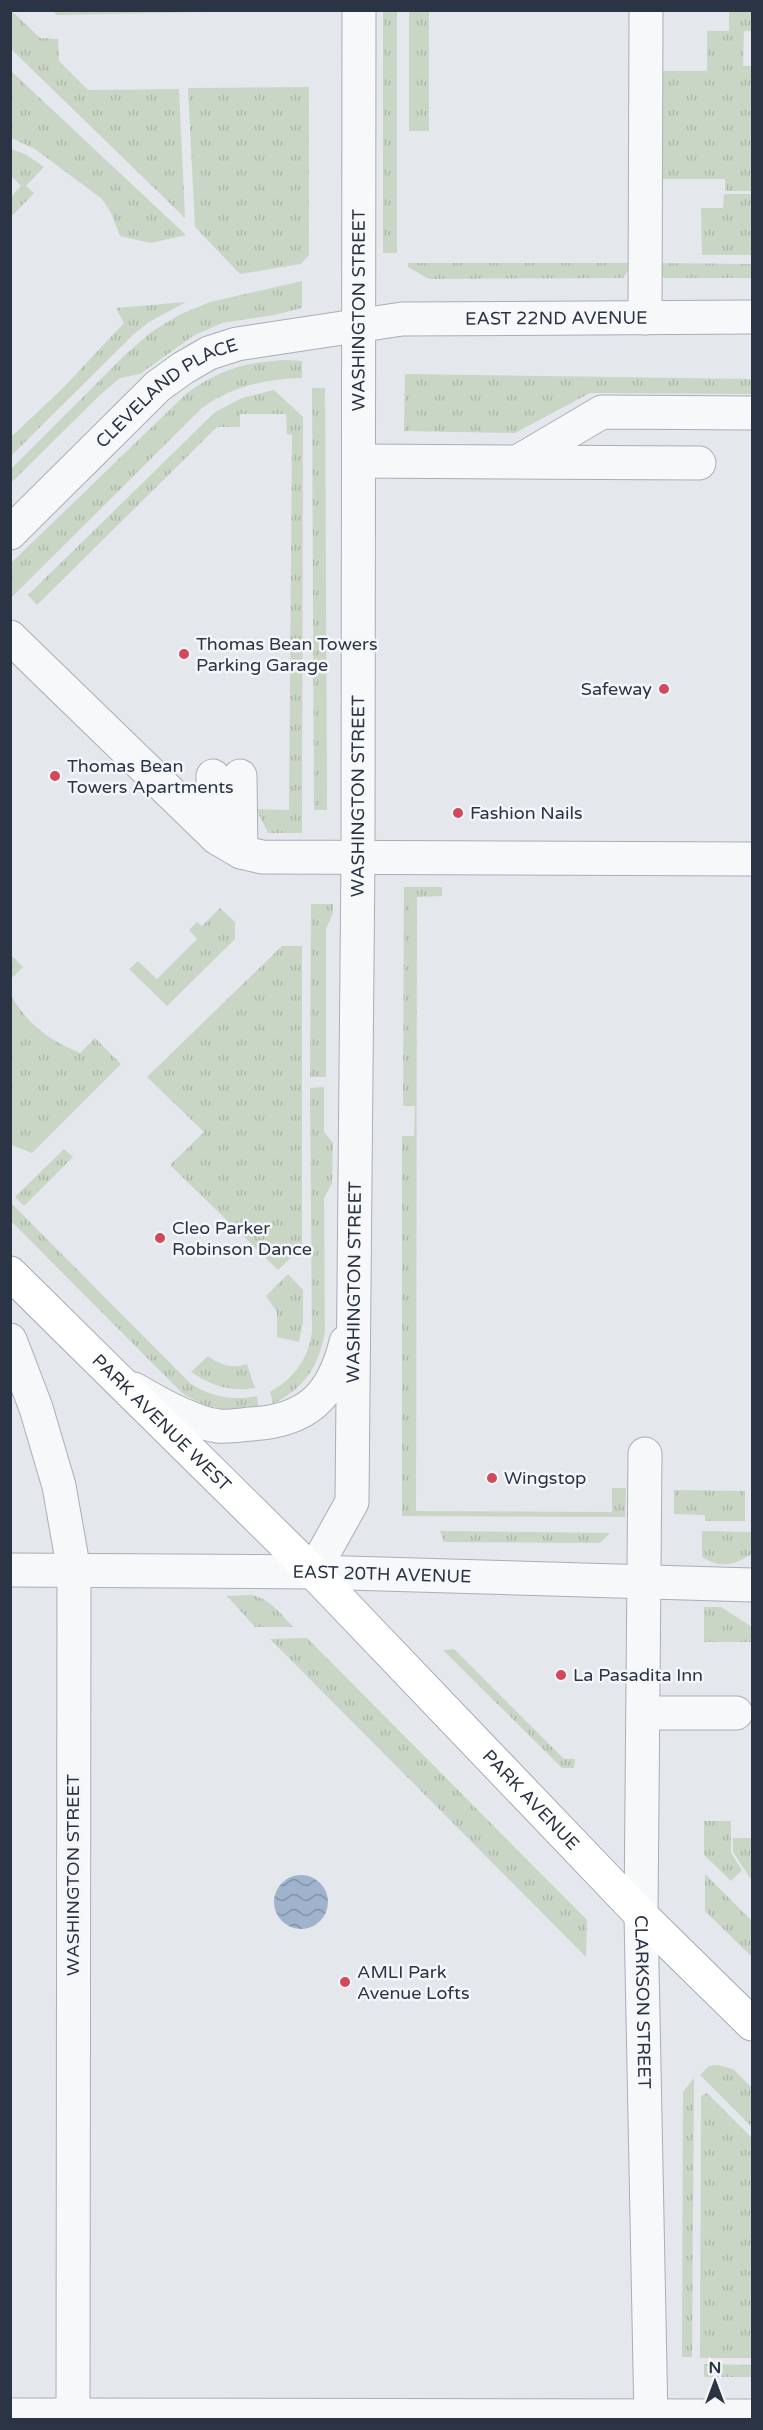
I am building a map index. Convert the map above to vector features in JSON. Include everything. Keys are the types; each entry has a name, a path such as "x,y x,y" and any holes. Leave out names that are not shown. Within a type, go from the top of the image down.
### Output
{"main road":[{"name":"PARK AVENUE WEST","path":"10,1273 313,1572"},
{"name":"PARK AVENUE","path":"313,1572 641,1915 753,2024"}],"street":[{"name":"WASHINGTON STREET","path":"313,1572 352,1502 358,857 360,10"},
{"path":"645,318 646,10"},
{"name":"EAST 22ND AVENUE","path":"359,325 402,319 753,317"},
{"name":"CLEVELAND PLACE","path":"10,533 158,386 183,368 209,354 237,344 359,325"},
{"path":"518,462 602,412 753,413"},
{"path":"359,461 699,463"},
{"path":"10,637 214,835 241,852 262,857 753,859"},
{"path":"214,835 226,776 241,852"},
{"path":"120,1381 171,1410 218,1426 270,1423 300,1413 326,1393 340,1366 354,1311"},
{"name":"WASHINGTON STREET","path":"10,1340 36,1408 57,1477 65,1511 74,1571 73,2417"},
{"name":"CLARKSON STREET","path":"645,1454 641,1915 651,2417"},
{"name":"EAST 20TH AVENUE","path":"10,1570 313,1572 753,1585"},
{"path":"643,1713 736,1713"},
{"path":"10,2415 73,2417 753,2416"}],"green space":[{"path":"52,10 306,10 57,15 52,11"},
{"path":"383,11 397,11 397,253 383,253"},
{"path":"409,11 429,11 429,131 409,131"},
{"path":"729,11 752,11 752,31 744,31 743,66 752,66 752,191 725,191 725,179 660,179 660,71 707,71 707,31 729,31"},
{"path":"13,12 40,38 58,39 59,61 88,90 179,89 185,218 11,49 11,14"},
{"path":"10,71 186,235 151,243 120,236 111,213 102,199 35,149 11,138"},
{"path":"309,87 309,255 301,264 240,274 195,227 188,88"},
{"path":"11,149 25,154 44,167 26,186 34,193 11,217 11,197 21,186 11,176"},
{"path":"724,194 752,194 752,255 702,255 701,208 723,208"},
{"path":"408,263 634,263 623,278 429,279 408,267"},
{"path":"656,263 752,264 752,278 664,278 656,269"},
{"path":"302,281 302,308 222,323 193,336 140,374 120,378 11,483 11,469 151,332 181,314 210,302"},
{"path":"186,302 149,322 134,334 11,456 11,437 62,389 124,323 116,308"},
{"path":"286,360 302,361 302,378 249,385 225,394 202,408 11,598 11,563 187,393 211,378 234,368"},
{"path":"405,374 752,379 752,394 590,393 515,433 404,431"},
{"path":"312,388 325,388 327,810 314,810"},
{"path":"274,390 303,417 302,833 268,833 256,809 289,810 292,435 287,434 286,414 240,414 240,427 217,427 37,605 28,595 215,412 242,398"},
{"path":"404,887 442,887 442,896 417,897 416,1511 612,1512 612,1488 626,1488 625,1517 402,1516 402,1136 414,1136 415,1106 403,1106"},
{"path":"311,904 333,904 333,913 326,929 326,1077 310,1077"},
{"path":"220,908 235,922 235,939 167,1006 129,969 138,961 157,979 197,939 189,930 197,922 202,926"},
{"path":"282,946 302,946 302,1247 278,1270 170,1165 204,1132 147,1077"},
{"path":"11,955 23,967 11,979"},
{"path":"11,995 32,1023 58,1043 80,1053 95,1038 121,1064 32,1153 11,1145"},
{"path":"324,1087 324,1132 333,1143 332,1183 324,1198 325,1332 318,1356 308,1375 294,1391 273,1404 270,1392 286,1381 303,1360 312,1332 310,1088"},
{"path":"64,1149 73,1157 24,1206 15,1197"},
{"path":"10,1202 191,1384 222,1397 257,1396 259,1410 219,1409 202,1404 182,1393 11,1221"},
{"path":"288,1274 303,1290 303,1322 299,1342 277,1337 277,1312 266,1296"},
{"path":"208,1356 226,1365 247,1364 255,1388 222,1387 191,1372"},
{"path":"674,1490 745,1491 745,1521 705,1521 705,1515 674,1514"},
{"path":"440,1531 610,1533 600,1543 444,1542"},
{"path":"702,1531 752,1532 752,1554 727,1564 709,1561 702,1557"},
{"path":"252,1595 270,1603 293,1627 255,1627 227,1596"},
{"path":"704,1607 721,1607 752,1627 752,1642 704,1642"},
{"path":"307,1638 587,1920 586,1957 270,1639"},
{"path":"454,1649 564,1759 575,1759 574,1768 562,1768 443,1650"},
{"path":"704,1821 731,1821 731,1853 742,1870 731,1881 704,1855"},
{"path":"733,1838 752,1838 752,1878 733,1852"},
{"path":"705,1874 752,1921 752,1957 705,1911"},
{"path":"718,2065 733,2069 752,2088 752,2127 700,2075 709,2066"},
{"path":"694,2078 692,2357 682,2357 683,2092"},
{"path":"707,2093 752,2138 752,2358 700,2358 701,2096"},
{"path":"704,2364 752,2365 752,2377 704,2377"}],"water":[{"path":"296,1875 306,1875 316,1879 324,1887 328,1902 324,1917 316,1925 306,1929 296,1929 286,1925 278,1917 274,1907 274,1897 278,1887 286,1879"}],"place":[{"name":"Thomas Bean Towers Parking Garage","path":"184,654"},
{"name":"Safeway","path":"664,689"},
{"name":"Thomas Bean Towers Apartments","path":"55,776"},
{"name":"Fashion Nails","path":"458,813"},
{"name":"Cleo Parker Robinson Dance","path":"160,1238"},
{"name":"Wingstop","path":"492,1478"},
{"name":"La Pasadita Inn","path":"561,1675"},
{"name":"AMLI Park Avenue Lofts","path":"345,1982"}]}
